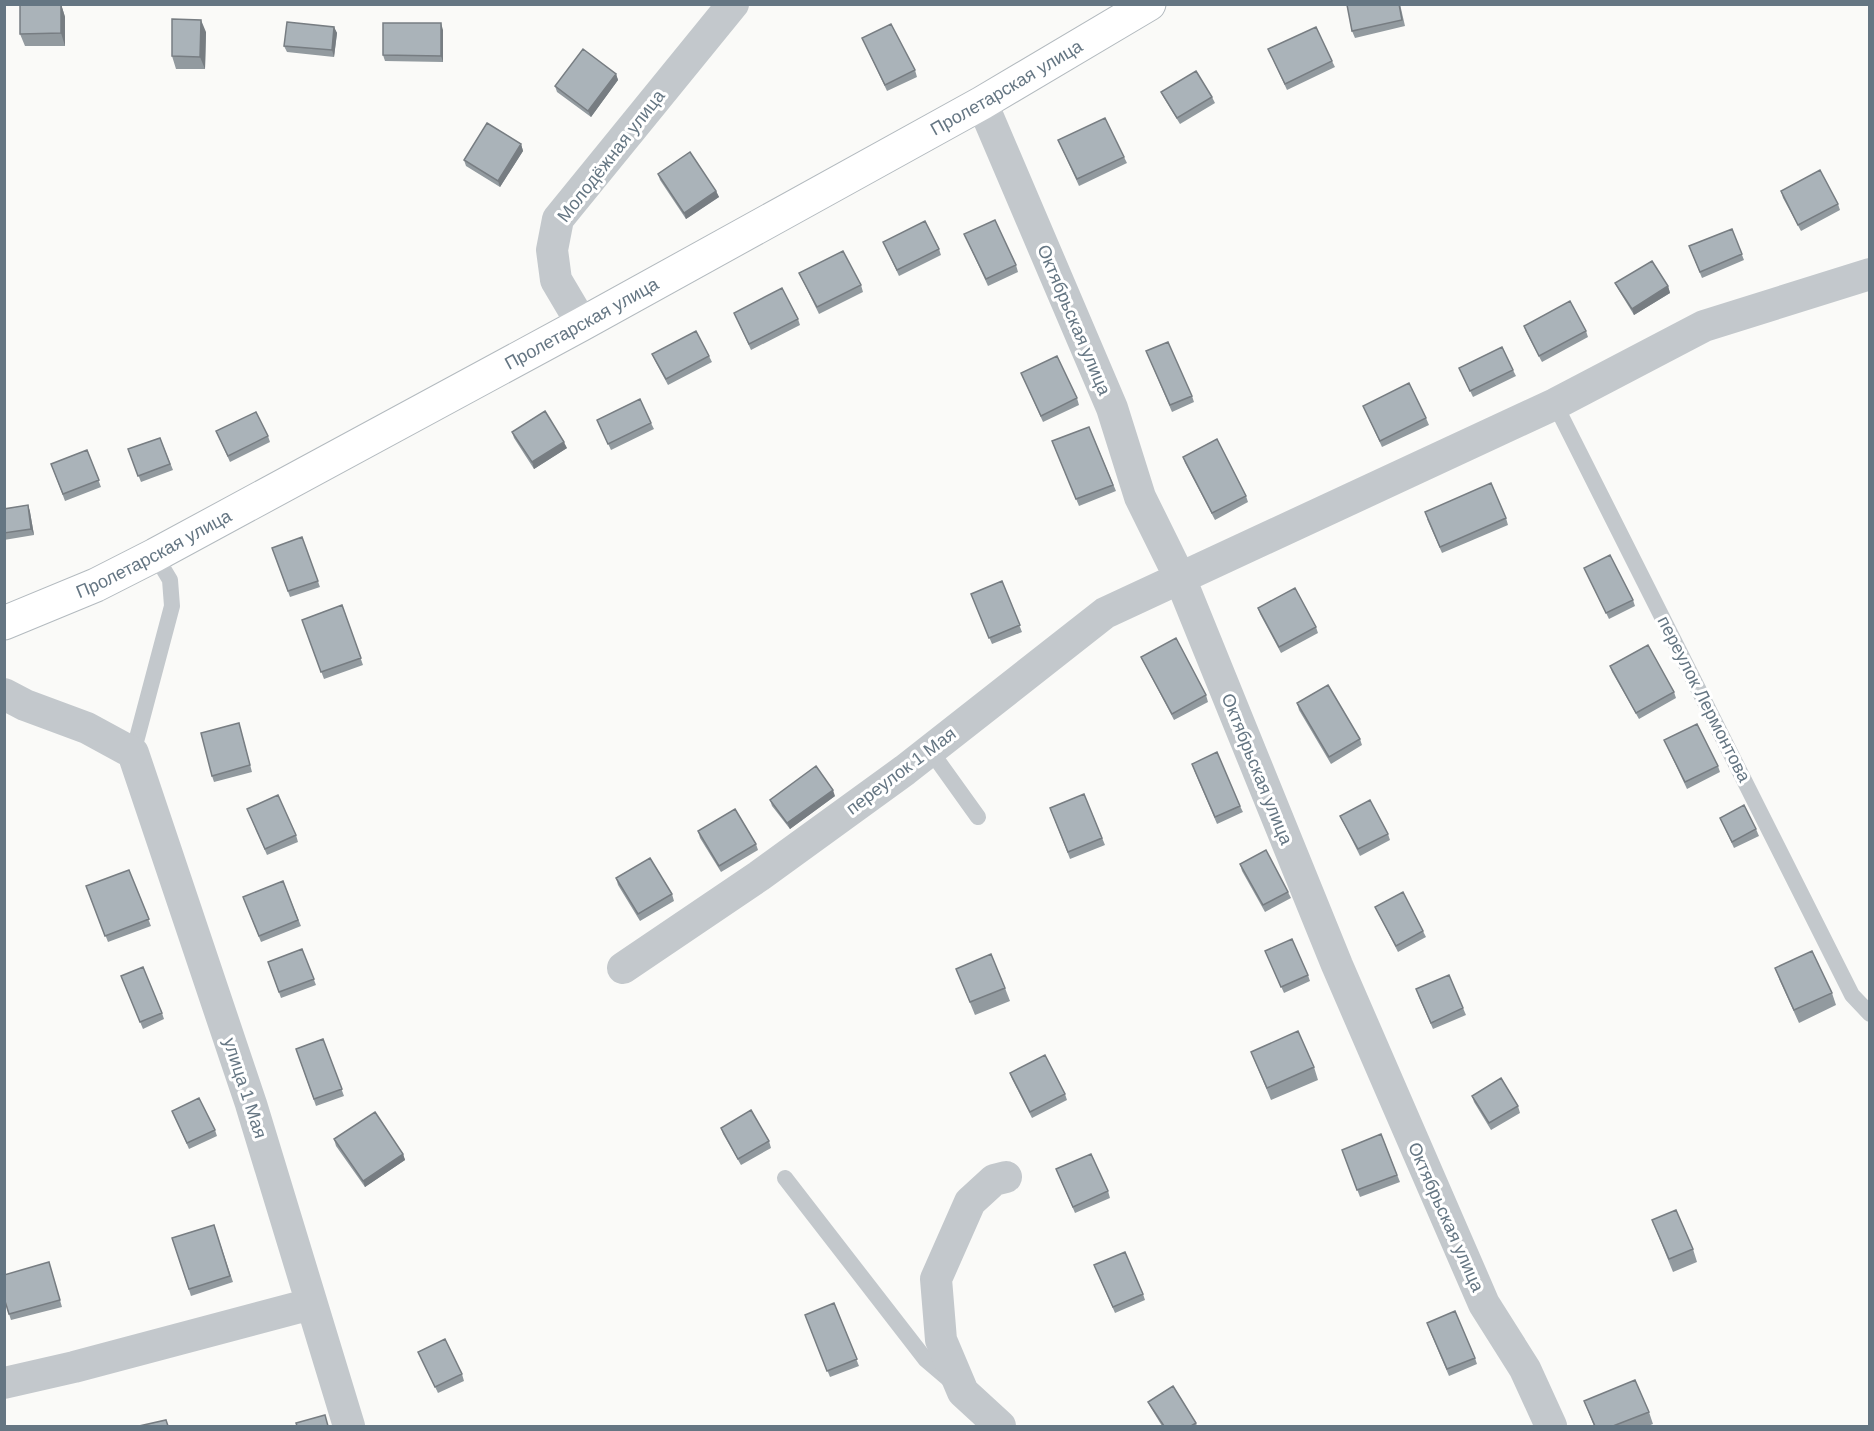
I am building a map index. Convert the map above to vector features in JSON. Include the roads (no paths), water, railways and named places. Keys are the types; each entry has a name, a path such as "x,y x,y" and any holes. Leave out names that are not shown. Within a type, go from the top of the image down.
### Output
{"street":[{"name":"Молодёжная улица","path":"582,324 556,280 552,250 558,219 733,4"},
{"name":"Пролетарская улица","path":"4,623 96,585 155,555 582,324 982,103 1149,4"},
{"name":"Октябрьская улица","path":"982,103 1112,408 1140,497 1180,578 1337,966 1484,1304 1525,1369 1551,1426"},
{"path":"1180,578 1555,404 1704,326 1869,274"},
{"name":"переулок 1 Мая","path":"623,968 759,876 930,750 1105,613 1180,578"},
{"path":"4,694 25,705 87,728 133,753"},
{"name":"улица 1 Мая","path":"133,753 251,1104 349,1426"},
{"path":"1000,1426 963,1392 941,1340 936,1279 970,1202 994,1180 1006,1177"},
{"path":"4,1383 311,1304"}],"lane":[{"name":"переулок Лермонтова","path":"1555,404 1852,995 1869,1014"},
{"path":"133,753 172,606 170,580 155,555"},
{"path":"930,750 978,817"},
{"path":"784,1178 926,1360 963,1392"}]}
